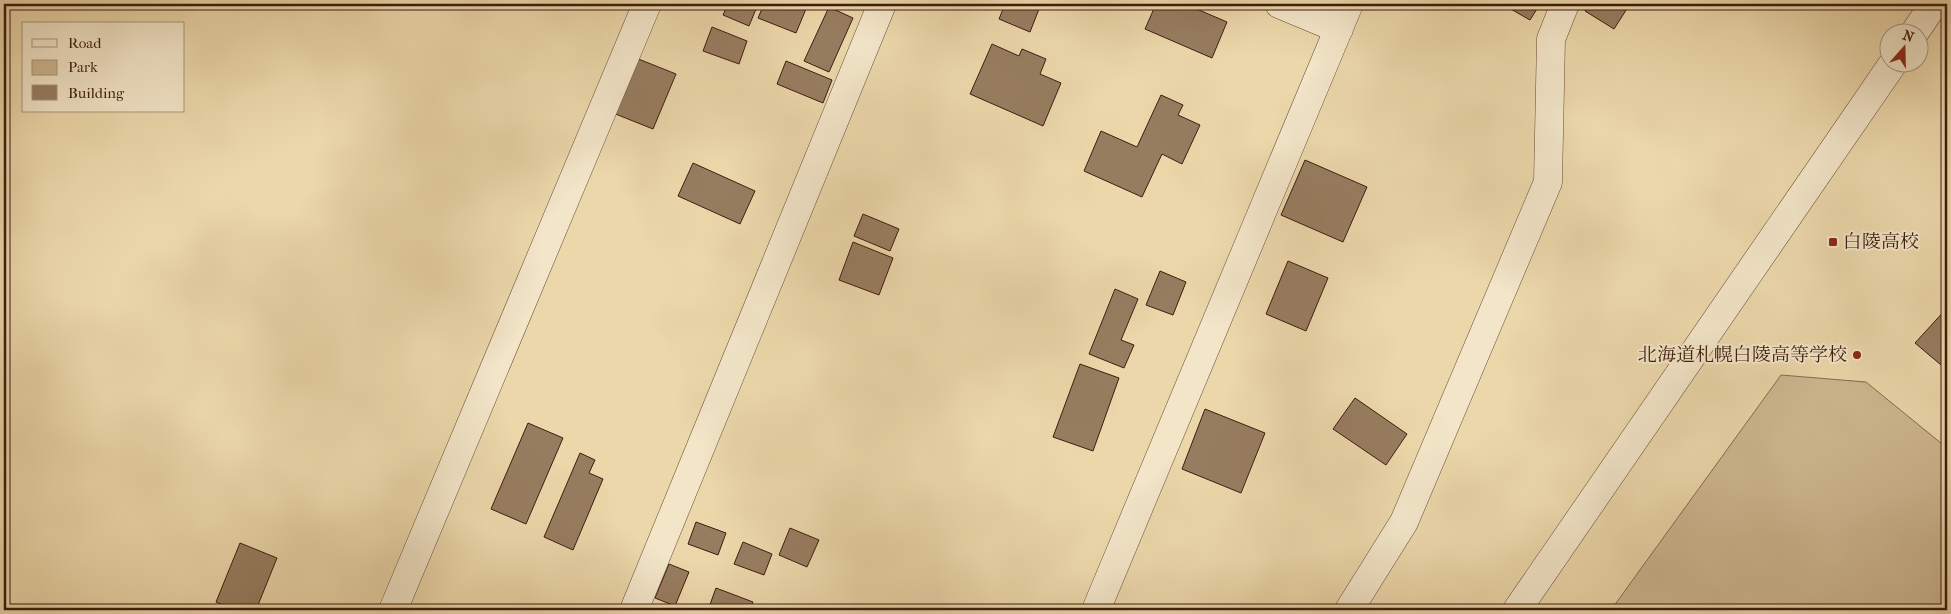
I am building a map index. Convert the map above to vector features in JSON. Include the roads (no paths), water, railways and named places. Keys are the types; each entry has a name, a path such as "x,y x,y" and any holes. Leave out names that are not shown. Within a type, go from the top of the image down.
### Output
{"street":[{"path":"394,610 647,4"},
{"path":"634,610 882,4"},
{"path":"1279,4 1338,29"},
{"path":"1096,610 1349,4"},
{"path":"1349,610 1404,522 1548,182 1551,39 1565,4"},
{"path":"1922,22 1934,4"},
{"path":"1517,610 1887,72"}],"place":[{"name":"白陵高校","path":"1833,242"},
{"name":"北海道札幌白陵高等学校","path":"1857,355"}]}
